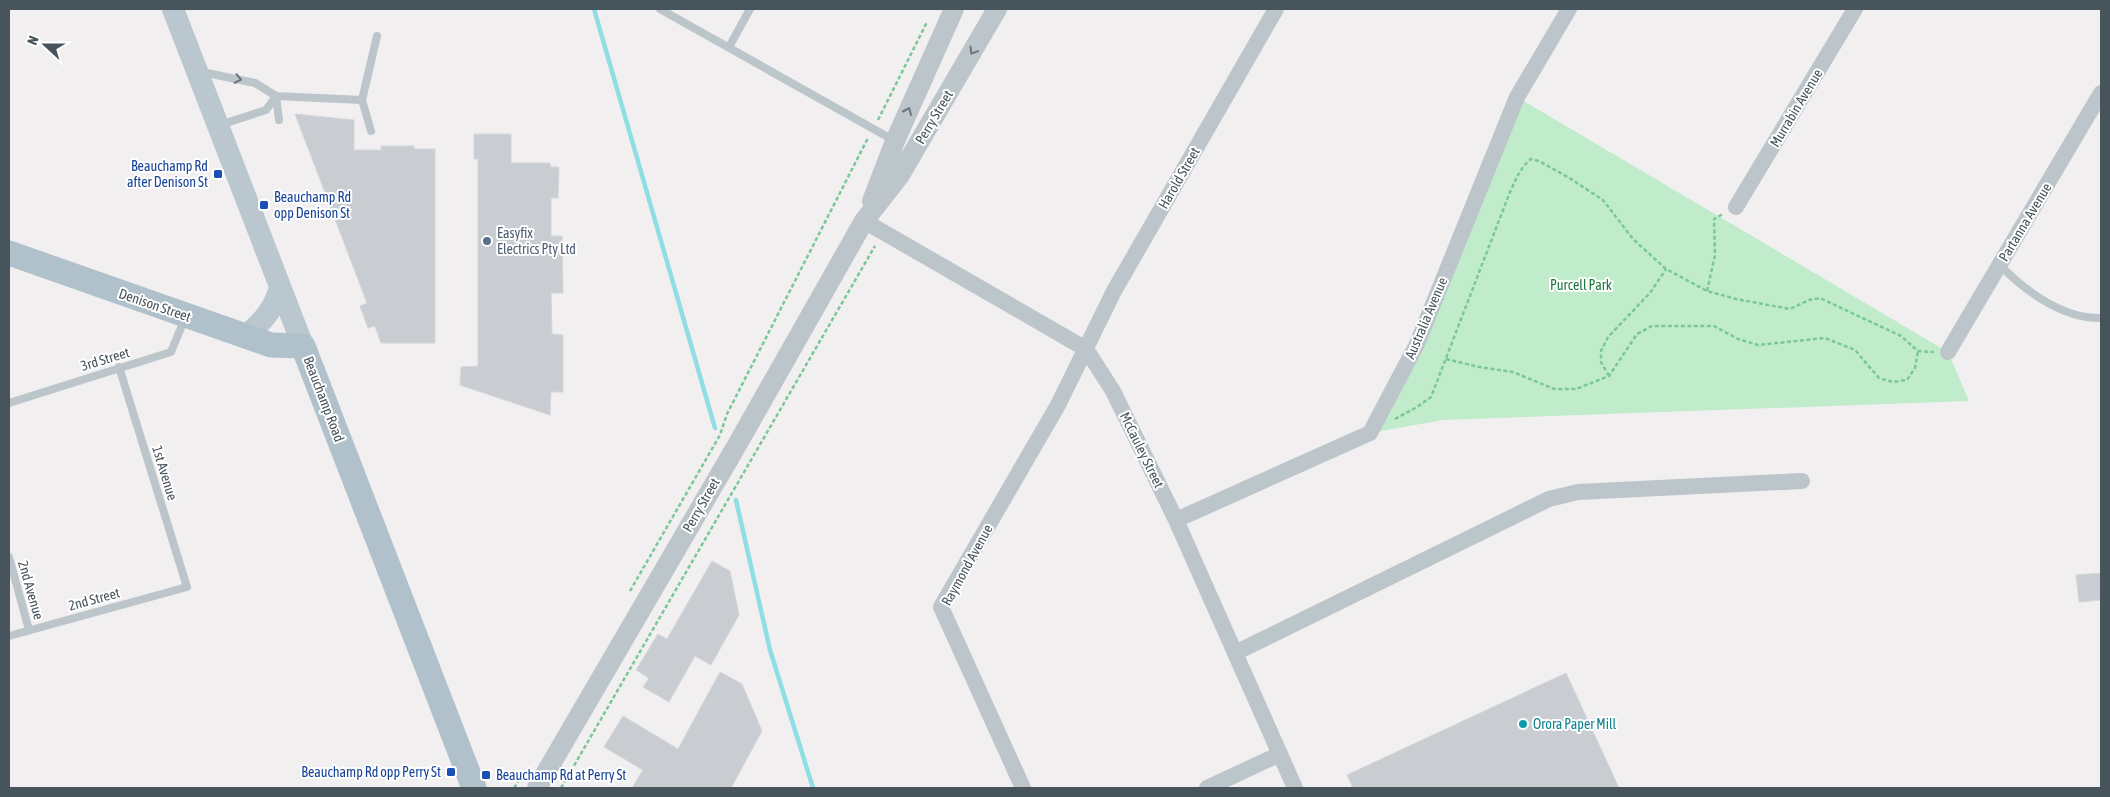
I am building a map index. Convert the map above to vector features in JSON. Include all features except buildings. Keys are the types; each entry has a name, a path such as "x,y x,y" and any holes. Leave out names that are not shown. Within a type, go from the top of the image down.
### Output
{"main road":[{"name":"Beauchamp Road","path":"173,9 474,788"},
{"name":"Denison Street","path":"9,253 271,345 303,346"},
{"path":"245,336 267,317 275,305 280,288"}],"street":[{"name":"Perry Street","path":"864,221 895,141 954,9"},
{"name":"Harold Street","path":"1086,348 1114,291 1276,9"},
{"name":"Australia Avenue","path":"1370,433 1417,344 1517,97 1569,9"},
{"name":"Murrabin Avenue","path":"1736,207 1856,9"},
{"name":"Perry Street","path":"530,782 737,445 864,221 900,174 988,12"},
{"name":"Partanna Avenue","path":"1948,352 2101,93"},
{"name":"McCauley Street","path":"864,221 1086,348 1113,391 1176,520 1295,788"},
{"name":"Raymond Avenue","path":"1023,788 940,607 1058,405 1086,348"},
{"path":"1176,520 1370,433"},
{"path":"1235,653 1549,500 1578,492 1802,481"},
{"path":"1207,788 1280,754"}],"lane":[{"path":"660,9 895,141"},
{"path":"729,47 750,9"},
{"path":"371,131 362,100 377,36"},
{"path":"197,71 255,83 276,96 362,100"},
{"path":"276,96 279,120"},
{"path":"218,126 266,110 276,96"},
{"path":"2000,265 2016,282 2048,302 2089,318 2101,318"},
{"name":"3rd Street","path":"9,403 171,352 185,316"},
{"name":"1st Avenue","path":"119,367 187,587"},
{"name":"2nd Avenue","path":"9,557 30,630"},
{"name":"2nd Street","path":"9,636 187,587"}],"path":[{"path":"628,593 720,435 727,414 930,17"},
{"path":"1370,433 1417,407 1431,396 1510,192 1524,164 1530,159 1539,161 1603,200 1633,239 1666,269 1707,291 1736,299 1790,309 1809,300 1820,298 1901,336 1918,351 1948,352"},
{"path":"1707,291 1715,255 1714,219 1736,207"},
{"path":"561,788 883,232"},
{"path":"1609,376 1601,362 1601,351 1608,337 1650,293 1666,269"},
{"path":"1446,359 1479,368 1513,372 1554,389 1576,389 1609,376 1637,334 1652,326 1714,326 1738,339 1758,345 1826,338 1854,350 1879,378 1893,382 1906,380 1915,368 1918,351"},
{"path":"514,788 530,782"}],"green space":[{"name":"Purcell Park","path":"1517,97 1948,352 1969,401 1443,420 1370,433"}],"waterway":[{"path":"594,9 715,428"},
{"path":"736,500 770,650 813,788"}],"place":[{"name":"Beauchamp Rd after Denison St","path":"218,174"},
{"name":"Beauchamp Rd opp Denison St","path":"264,205"},
{"name":"Easyfix Electrics Pty Ltd","path":"487,241"},
{"name":"Orora Paper Mill","path":"1523,724"},
{"name":"Beauchamp Rd opp Perry St","path":"451,772"},
{"name":"Beauchamp Rd at Perry St","path":"486,775"}]}
